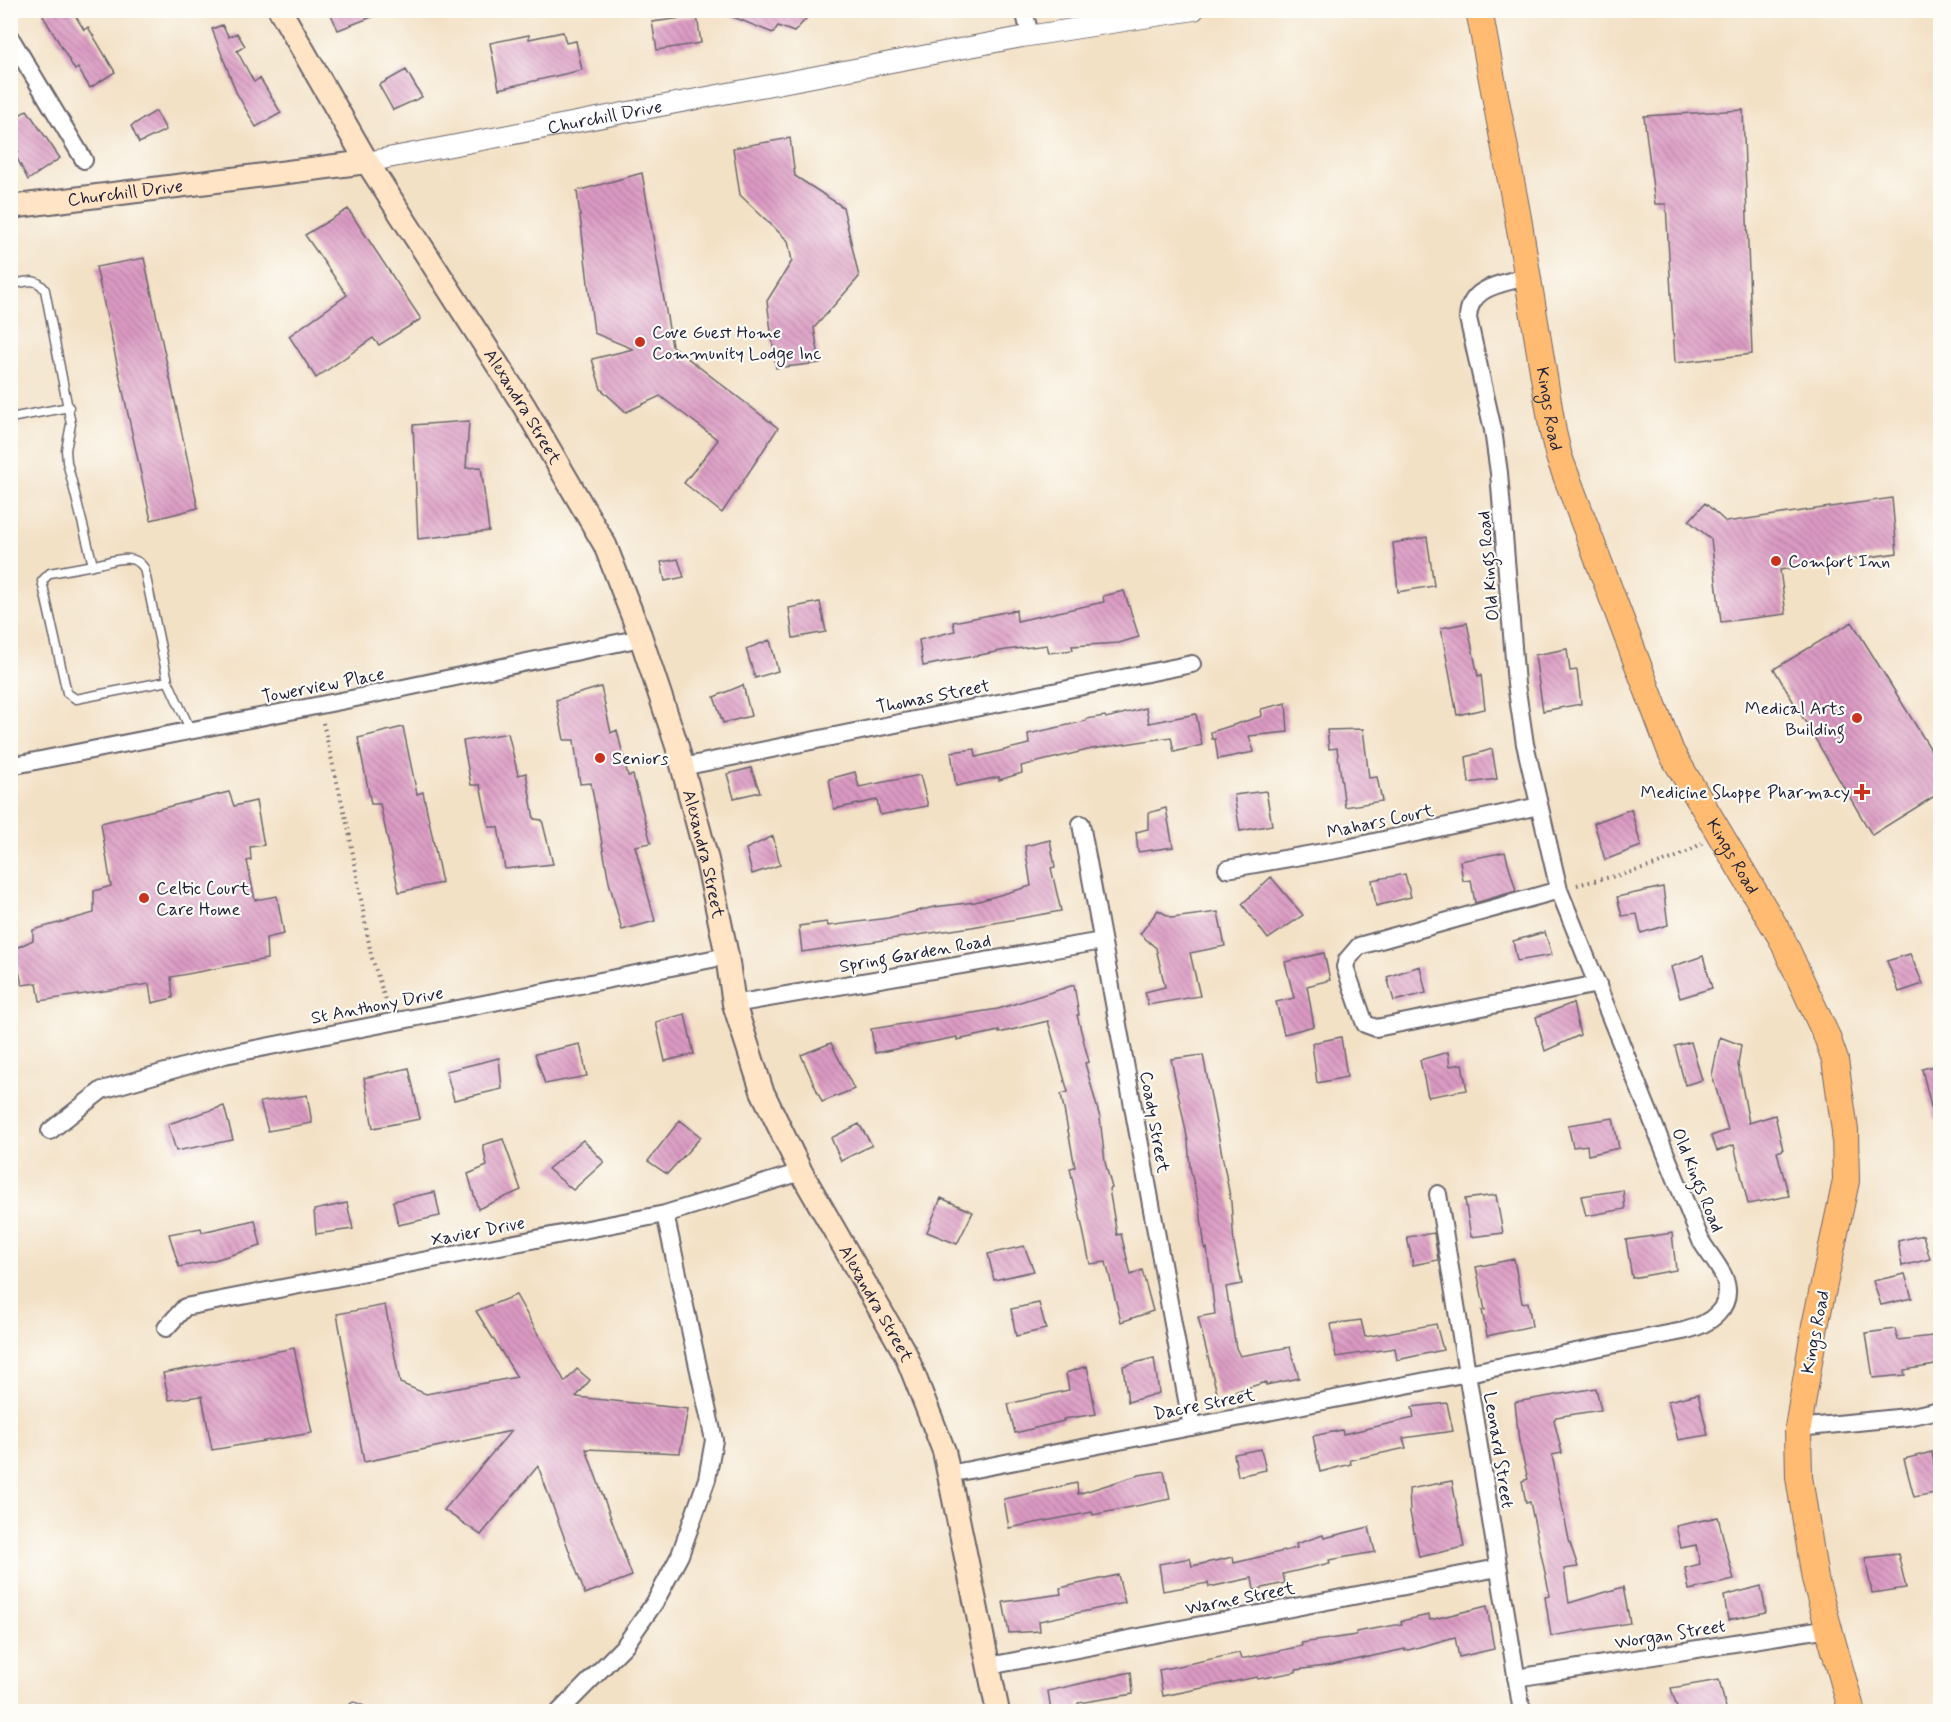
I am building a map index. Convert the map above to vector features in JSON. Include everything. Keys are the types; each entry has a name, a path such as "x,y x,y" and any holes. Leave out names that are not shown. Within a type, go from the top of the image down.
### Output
{"main road":[{"name":"Alexandra Street","path":"280,10 367,162 524,406 599,535 641,638 682,767 707,860 727,956 734,1004 762,1091 801,1172 906,1355 934,1424 949,1474 998,1712"},
{"name":"Kings Road","path":"1479,10 1559,457 1671,752 1781,937 1827,1037 1835,1060 1845,1131 1846,1169 1843,1203 1815,1326 1798,1428 1799,1478 1815,1579 1852,1712"},
{"name":"Churchill Drive","path":"10,207 367,162"}],"street":[{"path":"1024,10 1030,35"},
{"name":"Churchill Drive","path":"367,162 1030,35 1071,31 1194,10"},
{"path":"10,37 84,160"},
{"name":"Old Kings Road","path":"1467,1373 1701,1327 1715,1318 1723,1306 1726,1293 1723,1276 1701,1241 1559,890 1525,744 1516,684 1503,543 1504,515 1493,430 1468,318 1470,303 1484,289 1528,276"},
{"name":"Towerview Place","path":"10,766 320,705 641,638"},
{"name":"Thomas Street","path":"682,767 1192,664"},
{"name":"Mahars Court","path":"1227,869 1324,853 1539,806"},
{"name":"Coady Street","path":"1081,824 1192,1426"},
{"path":"1559,890 1359,946 1347,960 1345,967 1360,1013 1365,1024 1376,1028 1598,984"},
{"name":"Spring Garden Road","path":"734,1004 1102,941"},
{"name":"St Anthony Drive","path":"50,1131 102,1090 225,1055 727,956"},
{"name":"Xavier Drive","path":"166,1328 185,1307 665,1214 801,1172"},
{"name":"Leonard Street","path":"1438,1194 1522,1712"},
{"path":"559,1712 625,1645 655,1602 681,1555 707,1479 714,1440 665,1214"},
{"name":"Dacre Street","path":"949,1474 1467,1373"},
{"path":"1798,1428 1907,1418 1941,1410"},
{"name":"Warne Street","path":"989,1666 1498,1568"},
{"name":"Worgan Street","path":"1516,1678 1829,1628"}],"lane":[{"path":"10,285 33,280 40,283 45,290 69,407 71,424 66,450 67,462 93,565"},
{"path":"10,418 69,407"},
{"path":"168,681 76,699 67,693 42,581 50,573 133,557 139,560 144,568 168,681 191,730"},
{"path":"349,1712 354,1707 366,1712"}],"path":[{"path":"320,705 349,832 370,955 393,1022"},
{"path":"1559,890 1623,873 1636,873 1672,860 1685,855 1719,831"}],"building":[{"path":"52,10 72,10 84,30 88,27 115,72 90,88 78,68 75,70 43,16"},
{"path":"329,10 385,10 385,12 338,30"},
{"path":"716,10 814,10 794,32 778,26 773,33"},
{"path":"697,16 701,43 657,50 652,22"},
{"path":"222,25 229,37 237,33 245,46 237,51 254,82 260,78 281,113 256,127 236,92 212,29"},
{"path":"563,32 566,43 576,41 582,70 499,89 490,43 529,35 529,39"},
{"path":"406,70 422,97 393,110 379,85"},
{"path":"27,110 60,158 28,180 15,154 19,152 10,138 10,122"},
{"path":"1743,110 1752,354 1675,363 1666,204 1655,204 1644,116"},
{"path":"156,111 166,130 139,143 131,126"},
{"name":"Cove Guest Home Community Lodge Inc","path":"790,138 795,176 843,207 859,277 814,328 820,363 776,368 767,301 792,261 788,241 740,195 733,148"},
{"name":"Cove Guest Home Community Lodge Inc","path":"642,173 672,346 778,428 722,513 684,483 718,440 660,396 626,412 601,389 592,359 633,349 594,333 577,191"},
{"path":"348,209 421,319 379,345 373,338 316,378 289,336 347,295 305,235"},
{"path":"144,258 198,508 151,520 96,267"},
{"path":"469,421 466,468 481,467 489,531 418,539 413,425"},
{"name":"Comfort Inn","path":"1892,498 1897,553 1780,570 1786,614 1721,622 1711,539 1689,521 1705,503 1726,522"},
{"path":"1427,537 1434,586 1398,592 1393,543"},
{"path":"678,559 684,577 665,581 661,562"},
{"path":"1124,591 1139,637 1119,643 1072,646 1073,650 1049,653 1047,645 1006,650 923,666 919,640 955,631 953,622 1016,610 1017,621 1104,602 1103,596"},
{"path":"820,602 826,632 793,638 789,608"},
{"name":"Medical Arts Building","path":"1852,622 1941,766 1941,792 1872,835 1774,669"},
{"path":"1467,623 1478,676 1481,675 1485,709 1457,715 1441,628"},
{"path":"770,640 778,671 755,678 746,649"},
{"path":"1567,649 1570,671 1577,670 1581,704 1543,711 1535,655"},
{"path":"743,685 751,716 723,723 714,697"},
{"name":"Seniors","path":"601,687 611,733 617,730 628,776 633,775 651,843 635,846 655,921 622,930 609,882 591,783 580,784 574,740 564,740 556,700"},
{"path":"1286,703 1288,732 1249,736 1254,752 1218,759 1215,739 1212,739 1211,732 1262,716 1261,709"},
{"path":"1146,708 1149,723 1196,714 1202,745 1174,752 1171,737 1092,749 1021,766 1022,773 999,780 999,777 956,786 951,752 975,749 976,757 1029,744 1028,734 1086,721 1086,719 1105,716 1106,718"},
{"path":"403,727 417,794 423,792 442,883 399,892 380,804 371,804 358,738"},
{"path":"1363,729 1369,778 1377,777 1382,801 1345,807 1337,748 1329,749 1327,730"},
{"path":"508,733 518,775 526,773 534,819 542,820 553,864 505,869 498,827 489,827 480,785 471,785 463,741"},
{"path":"1492,749 1497,779 1469,783 1466,757"},
{"path":"751,768 760,792 734,798 727,774"},
{"path":"855,772 859,787 920,775 928,806 880,815 877,800 834,809 829,779"},
{"path":"1266,791 1272,825 1240,831 1234,795"},
{"name":"Celtic Court Care Home","path":"229,792 234,806 256,801 264,845 250,847 251,860 247,861 255,900 277,896 284,934 266,938 267,959 171,977 173,998 152,1003 149,984 40,1001 37,983 22,985 14,949 33,940 33,930 94,913 94,891 111,886 101,823"},
{"path":"1166,808 1173,847 1138,852 1136,832 1148,829 1148,813"},
{"path":"1631,809 1641,846 1605,860 1594,823"},
{"path":"773,836 780,865 752,874 746,849"},
{"path":"1050,840 1055,867 1051,868 1061,911 972,927 802,952 799,926 827,922 828,926 888,918 934,907 975,902 1031,886 1025,846"},
{"path":"1505,852 1516,891 1475,903 1471,880 1463,881 1460,861"},
{"path":"1405,874 1411,897 1376,906 1372,880"},
{"path":"1271,877 1303,915 1268,939 1242,904"},
{"path":"1663,887 1668,925 1641,933 1637,914 1622,916 1617,897"},
{"path":"1158,910 1172,918 1218,912 1225,946 1190,953 1200,996 1148,1005 1145,992 1165,987 1156,948 1140,934"},
{"path":"1545,932 1552,955 1517,961 1513,941"},
{"path":"1324,953 1330,980 1307,986 1314,1026 1284,1034 1276,1002 1294,998 1285,962"},
{"path":"1910,954 1923,984 1899,992 1887,961"},
{"path":"1703,956 1712,988 1680,998 1671,967"},
{"path":"1420,966 1426,993 1394,1001 1387,977"},
{"path":"1074,985 1079,1015 1077,1015 1089,1062 1085,1063 1100,1118 1105,1162 1112,1188 1109,1189 1117,1235 1121,1234 1131,1275 1142,1270 1153,1311 1121,1322 1106,1262 1090,1264 1070,1168 1075,1167 1061,1094 1068,1092 1048,1021 999,1033 999,1031 957,1040 957,1037 875,1053 871,1029 998,1009"},
{"path":"1573,1003 1580,1035 1545,1051 1536,1017"},
{"path":"685,1014 694,1054 665,1061 656,1022"},
{"path":"1341,1037 1347,1077 1317,1083 1312,1043"},
{"path":"1720,1037 1741,1045 1738,1065 1749,1123 1775,1115 1783,1150 1777,1152 1789,1196 1748,1204 1734,1145 1717,1151 1711,1136 1728,1130 1712,1075"},
{"path":"1691,1042 1702,1080 1685,1085 1675,1046"},
{"path":"831,1043 854,1089 822,1102 801,1055"},
{"path":"580,1044 587,1076 545,1084 535,1054"},
{"path":"1448,1052 1450,1066 1462,1064 1467,1090 1428,1097 1420,1060"},
{"path":"1203,1055 1231,1202 1234,1244 1242,1284 1226,1287 1236,1348 1240,1356 1290,1347 1299,1378 1266,1385 1266,1382 1218,1397 1198,1317 1215,1314 1207,1248 1205,1249 1200,1209 1190,1168 1188,1141 1171,1059"},
{"path":"499,1058 502,1089 454,1100 446,1071"},
{"path":"1941,1064 1941,1118 1934,1119 1922,1069"},
{"path":"409,1068 420,1119 373,1128 364,1078"},
{"path":"307,1095 312,1123 268,1131 260,1102"},
{"path":"224,1106 233,1140 176,1151 168,1124"},
{"path":"1613,1118 1619,1148 1588,1155 1587,1145 1573,1147 1568,1125"},
{"path":"680,1120 701,1137 667,1174 648,1161"},
{"path":"859,1124 872,1145 841,1161 831,1138"},
{"path":"503,1139 521,1190 478,1209 468,1174 487,1166 483,1145"},
{"path":"583,1140 604,1162 573,1190 548,1169"},
{"path":"1623,1190 1625,1209 1586,1216 1581,1196"},
{"path":"435,1192 440,1216 398,1225 393,1201"},
{"path":"1496,1195 1503,1233 1471,1237 1465,1199"},
{"path":"941,1198 973,1212 957,1244 927,1232"},
{"path":"347,1203 353,1229 316,1234 314,1210"},
{"path":"255,1220 261,1246 211,1261 179,1267 169,1234 201,1228 202,1232"},
{"path":"1434,1233 1438,1260 1413,1265 1407,1237"},
{"path":"1672,1233 1676,1270 1632,1278 1626,1240"},
{"path":"1923,1235 1930,1259 1902,1266 1898,1241"},
{"path":"1024,1246 1034,1271 994,1280 988,1254"},
{"path":"1514,1259 1522,1303 1528,1302 1532,1326 1487,1336 1482,1310 1485,1310 1476,1267"},
{"path":"1905,1274 1912,1298 1881,1305 1873,1281"},
{"path":"516,1295 565,1382 577,1369 590,1380 576,1397 688,1409 680,1453 586,1449 632,1576 585,1594 538,1466 481,1535 444,1510 511,1431 364,1462 337,1314 385,1305 400,1383 426,1394 517,1377 476,1311"},
{"path":"1039,1303 1046,1329 1016,1336 1011,1309"},
{"path":"1361,1320 1365,1337 1436,1324 1443,1350 1397,1360 1395,1348 1336,1357 1331,1324"},
{"path":"1895,1329 1898,1340 1941,1335 1941,1364 1904,1370 1905,1375 1873,1378 1866,1333"},
{"path":"294,1348 312,1433 212,1450 202,1396 169,1400 163,1373"},
{"path":"1154,1358 1159,1393 1128,1402 1123,1366"},
{"path":"1087,1366 1096,1414 1063,1419 1064,1421 1015,1433 1008,1404 1069,1390 1066,1373"},
{"path":"1596,1388 1601,1410 1556,1417 1554,1420 1562,1453 1552,1455 1569,1540 1578,1567 1564,1569 1569,1603 1623,1587 1630,1623 1551,1636 1545,1597 1550,1596 1530,1502 1526,1503 1522,1481 1528,1479 1519,1442 1515,1402"},
{"path":"1698,1394 1708,1435 1678,1440 1668,1401"},
{"path":"1447,1403 1453,1431 1403,1438 1406,1448 1350,1460 1351,1464 1320,1472 1313,1436 1342,1430 1343,1434 1414,1418 1412,1407"},
{"path":"1261,1449 1266,1470 1238,1476 1234,1454"},
{"path":"1932,1452 1940,1492 1914,1497 1904,1459"},
{"path":"1164,1471 1170,1499 1093,1515 1092,1512 1009,1528 1004,1499 1077,1483 1078,1494 1139,1475"},
{"path":"1452,1481 1464,1547 1419,1557 1410,1512 1409,1489"},
{"path":"1718,1517 1734,1580 1689,1590 1685,1568 1700,1564 1696,1545 1681,1548 1676,1526"},
{"path":"1369,1527 1375,1552 1329,1560 1330,1563 1283,1574 1285,1583 1254,1590 1252,1578 1209,1587 1208,1583 1163,1591 1159,1564 1190,1558 1192,1566 1233,1557 1234,1563 1297,1548 1296,1544 1323,1535 1324,1538"},
{"path":"1898,1554 1906,1588 1872,1593 1865,1558"},
{"path":"1118,1575 1125,1603 1039,1621 1040,1631 1009,1633 1003,1602 1061,1594 1060,1588"},
{"path":"1761,1586 1766,1612 1728,1620 1724,1596"},
{"path":"1487,1606 1494,1649 1459,1657 1455,1637 1405,1651 1405,1649 1163,1696 1159,1670 1239,1653 1241,1659 1302,1646 1301,1643 1356,1635 1356,1632 1402,1624 1401,1621 1429,1615 1430,1620"},
{"path":"1131,1672 1133,1694 1078,1703 1080,1712 1051,1712 1048,1691"},
{"path":"1719,1680 1727,1712 1678,1712 1671,1688"}],"place":[{"name":"Cove Guest Home Community Lodge Inc","path":"640,342"},
{"name":"Comfort Inn","path":"1776,561"},
{"name":"Medical Arts Building","path":"1857,718"},
{"name":"Seniors","path":"600,758"},
{"name":"Medicine Shoppe Pharmacy","path":"1862,792"},
{"name":"Celtic Court Care Home","path":"144,898"}]}
